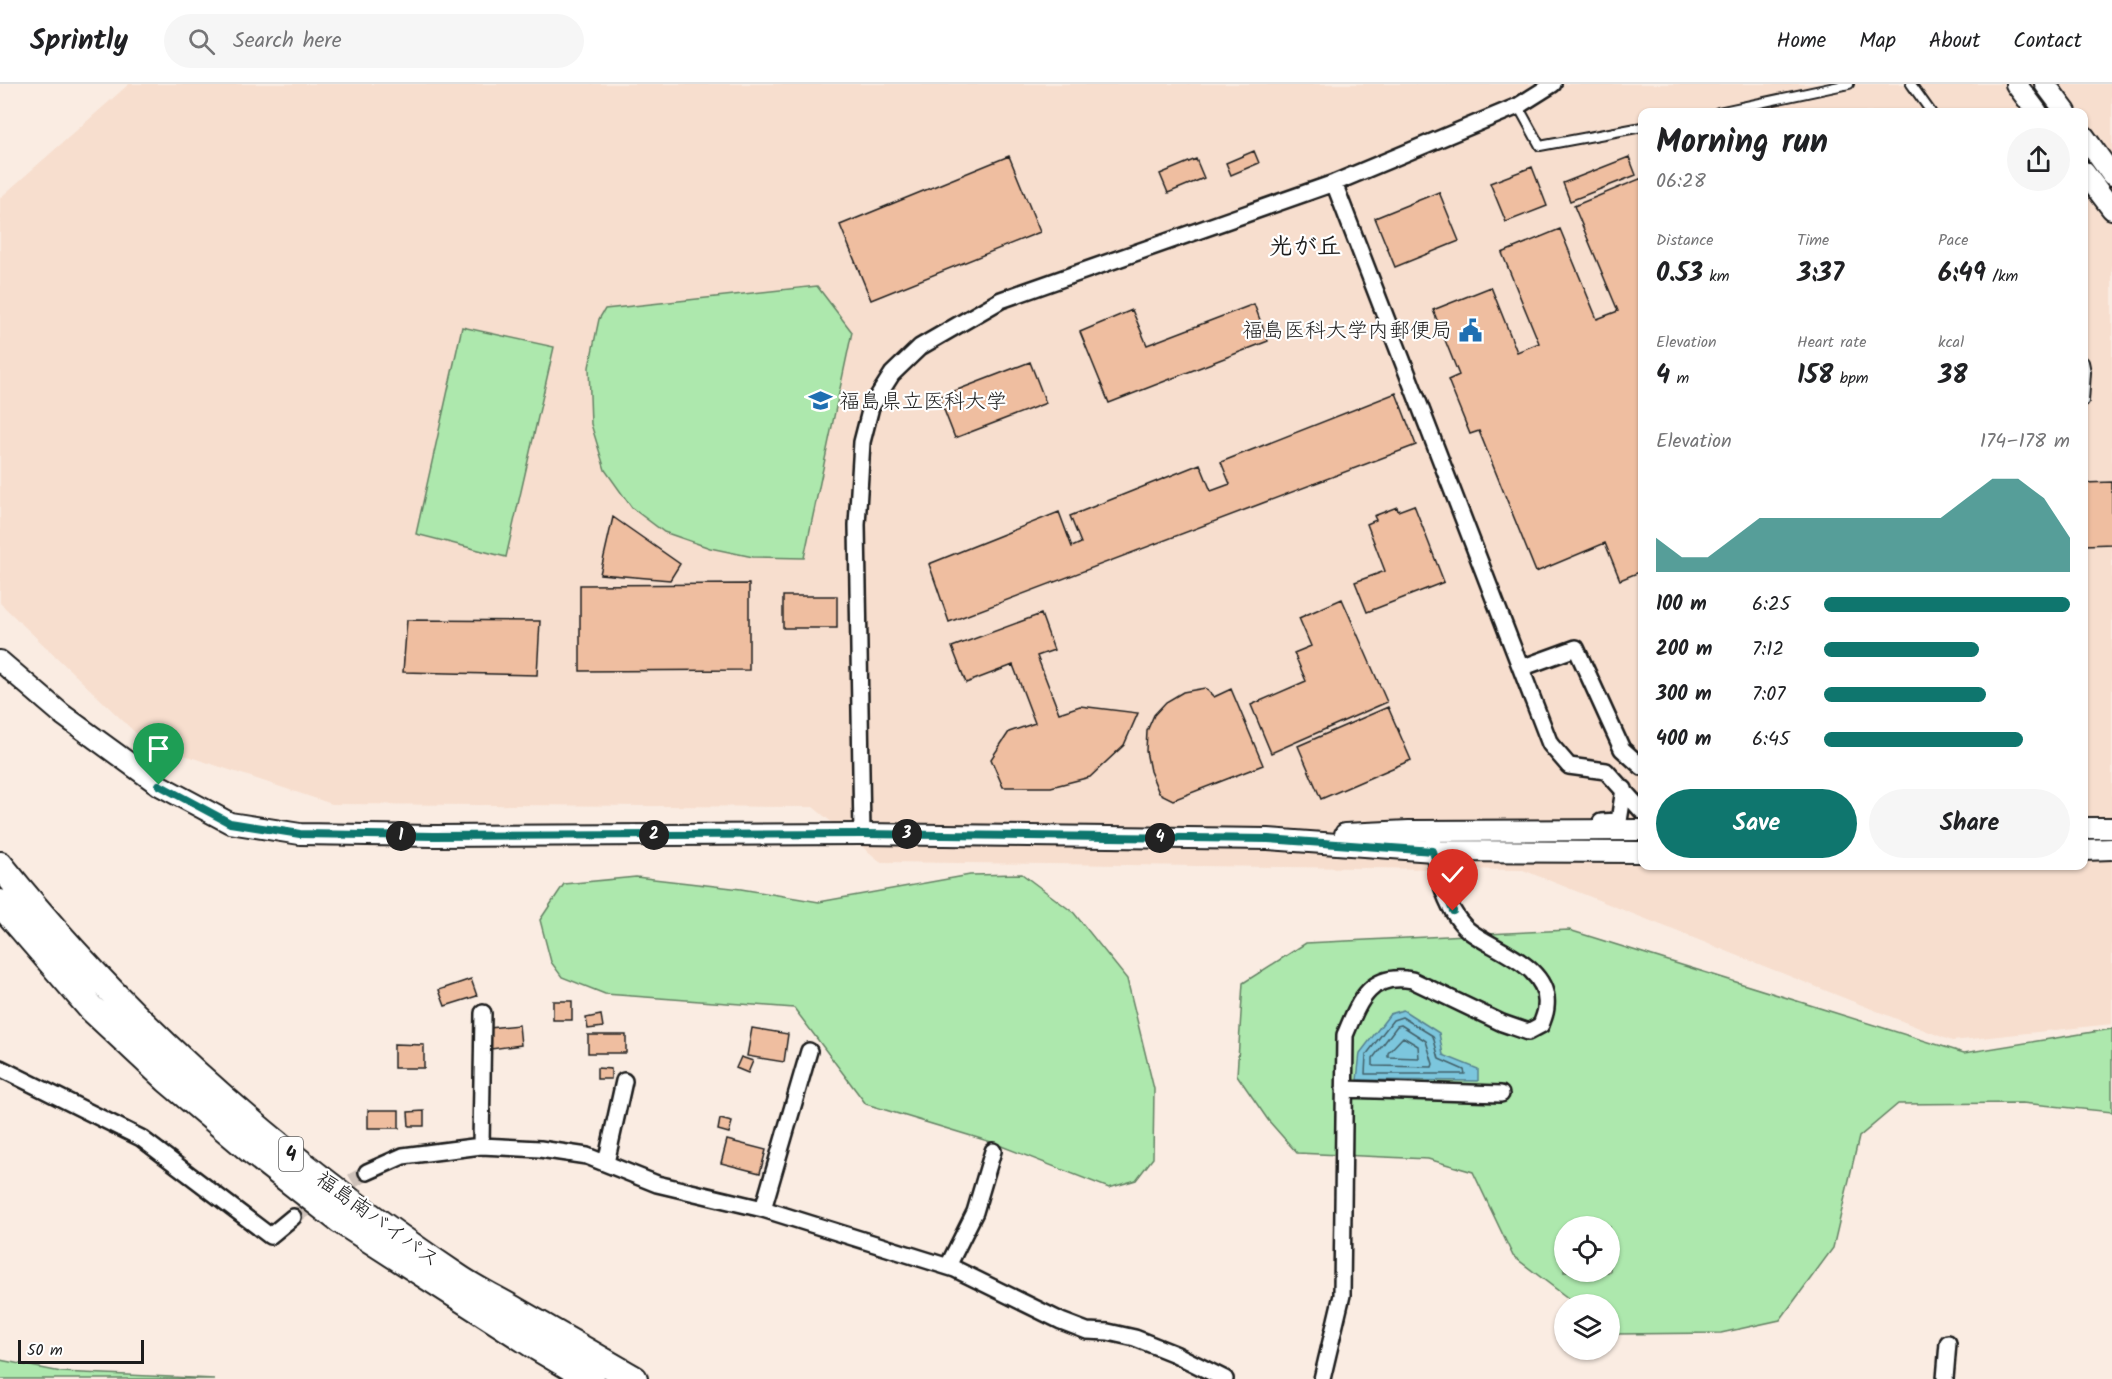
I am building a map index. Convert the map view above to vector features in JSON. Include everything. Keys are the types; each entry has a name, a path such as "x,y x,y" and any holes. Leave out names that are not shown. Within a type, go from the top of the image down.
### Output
{"highway":[{"name":"福島南バイパス","path":"0,865 42,917 134,1016 234,1107 335,1189 459,1278 634,1379"},
{"name":"福島南バイパス","path":"0,903 90,1007 168,1080 252,1151 340,1220 519,1336 591,1379"}],"street":[{"path":"862,834 857,525 862,442 871,407 892,374 920,347 1001,300 1334,183 1518,106 1553,84"},
{"path":"2016,84 2034,108"},
{"path":"2045,84 2063,108"},
{"path":"2088,142 2112,175"},
{"path":"2088,177 2112,209"},
{"path":"1334,183 1550,744 1569,766 1606,771 1638,806"},
{"path":"1521,668 1576,648 1622,749 1638,761"},
{"path":"0,661 63,715 159,785 230,823 300,834 445,836 862,834 1268,839 1433,842 1638,852"},
{"path":"1540,831 1551,824 1619,821 1623,789"},
{"path":"2088,828 2112,828"},
{"path":"1433,842 1540,831 1638,830"},
{"path":"1322,1379 1342,1295 1345,1035 1357,1007 1367,991 1383,980 1398,977 1412,980 1502,1023 1528,1032 1541,1025 1547,1005 1542,986 1526,964 1468,929 1453,911 1440,879 1433,842"},
{"path":"2088,850 2112,849"},
{"path":"481,1146 483,1013"},
{"path":"763,1209 808,1051"},
{"path":"0,1068 141,1138 270,1236 293,1217"},
{"path":"606,1163 624,1081"},
{"path":"1344,1089 1501,1094"},
{"path":"367,1172 402,1156 481,1146 587,1156 657,1184 763,1209 948,1266 1087,1332 1108,1332 1135,1338 1175,1354 1225,1379"},
{"path":"948,1266 975,1212 993,1151"},
{"path":"1945,1379 1948,1343"}],"lane":[{"path":"1737,108 1849,84"},
{"path":"1911,84 1928,108"},
{"path":"1518,106 1540,146 1638,128"}],"shaded area":[{"name":"福島県立医科大学","path":"129,84 2112,84 2112,1024 1952,1041 1523,870 881,862 813,807 332,804 145,742 0,603 0,198"}],"green space":[{"path":"817,286 852,332 804,558 753,557 710,548 664,532 632,508 605,470 591,424 589,367 599,319 605,309"},
{"path":"462,327 554,347 506,557 416,534"},
{"path":"1022,874 1074,913 1127,979 1154,1089 1153,1158 1136,1180 1109,1188 991,1142 866,1104 794,1008 605,994 562,977 551,962 540,920 564,884 636,877 741,889 819,902 970,875"},
{"path":"1569,930 1964,1053 2112,1029 2112,1112 2022,1103 1898,1104 1859,1137 1833,1248 1780,1320 1721,1333 1620,1334 1620,1294 1563,1294 1513,1256 1473,1172 1428,1159 1297,1153 1268,1120 1237,1075 1243,983 1306,943"},
{"path":"0,1360 61,1372 215,1379 0,1379"}],"water":[{"path":"1403,1010 1439,1033 1443,1055 1478,1069 1478,1081 1357,1080 1360,1053 1390,1014"}],"building":[{"path":"1254,151 1259,163 1231,175 1226,163"},
{"path":"1009,156 1040,232 871,300 840,225"},
{"path":"1629,157 1636,175 1570,201 1563,183"},
{"path":"1196,159 1204,178 1168,193 1160,174"},
{"path":"1532,167 1547,206 1506,222 1490,183"},
{"path":"1638,180 1638,573 1620,580 1605,543 1536,572 1479,431 1470,434 1448,380 1459,375 1433,310 1491,287 1517,352 1539,343 1502,253 1560,229 1597,319 1618,311 1574,206"},
{"path":"1439,192 1459,241 1395,267 1375,218"},
{"path":"1254,304 1268,341 1109,403 1080,332 1132,310 1147,345"},
{"path":"1030,362 1046,403 955,438 939,397"},
{"path":"1396,393 1416,445 949,622 929,564 1059,512 1072,547 1081,543 1070,516 1200,464 1211,491 1230,484 1221,462"},
{"path":"2112,482 2112,544 2088,545 2088,483"},
{"path":"1414,505 1444,582 1367,612 1355,582 1385,571 1367,524 1376,520 1374,516 1397,507 1398,511"},
{"path":"613,517 680,564 670,580 600,574"},
{"path":"749,584 749,670 580,671 580,585"},
{"path":"783,596 837,596 837,628 783,628"},
{"path":"1342,599 1387,702 1271,753 1251,705 1306,681 1294,653 1311,646 1299,618"},
{"path":"1041,614 1054,650 1037,656 1059,713 1080,706 1138,713 1124,745 1090,777 1051,787 1003,787 991,759 1009,732 1035,723 1013,665 966,683 952,647"},
{"path":"407,620 540,621 537,675 403,672"},
{"path":"1205,688 1214,697 1231,689 1263,765 1173,800 1159,793 1150,771 1146,751 1147,731 1154,715 1166,702 1183,692"},
{"path":"1388,707 1411,760 1321,799 1298,746"},
{"path":"471,979 477,996 445,1006 439,990"},
{"path":"553,1001 572,1001 572,1020 553,1020"},
{"path":"601,1015 603,1027 588,1029 586,1018"},
{"path":"519,1025 521,1045 491,1049 489,1028"},
{"path":"752,1028 788,1034 784,1062 747,1056"},
{"path":"588,1035 626,1035 626,1053 588,1053"},
{"path":"394,1044 424,1045 424,1068 394,1068"},
{"path":"741,1057 753,1061 748,1073 736,1068"},
{"path":"597,1068 611,1069 611,1079 597,1079"},
{"path":"368,1110 399,1110 399,1128 368,1128"},
{"path":"424,1111 424,1126 409,1126 408,1112"},
{"path":"720,1119 732,1122 729,1133 718,1130"},
{"path":"727,1140 766,1150 760,1173 721,1163"}],"tunnel":[{"path":"293,1217 367,1172"}],"place":[{"name":"福島医科大学内郵便局","path":"1470,330"},
{"name":"福島県立医科大学","path":"821,401"}],"district":[{"name":"光が丘","path":"1305,246"}],"route":[{"path":"159,785 230,823 300,834 434,836 862,834 1268,839 1433,851 1440,879 1453,911"}]}
